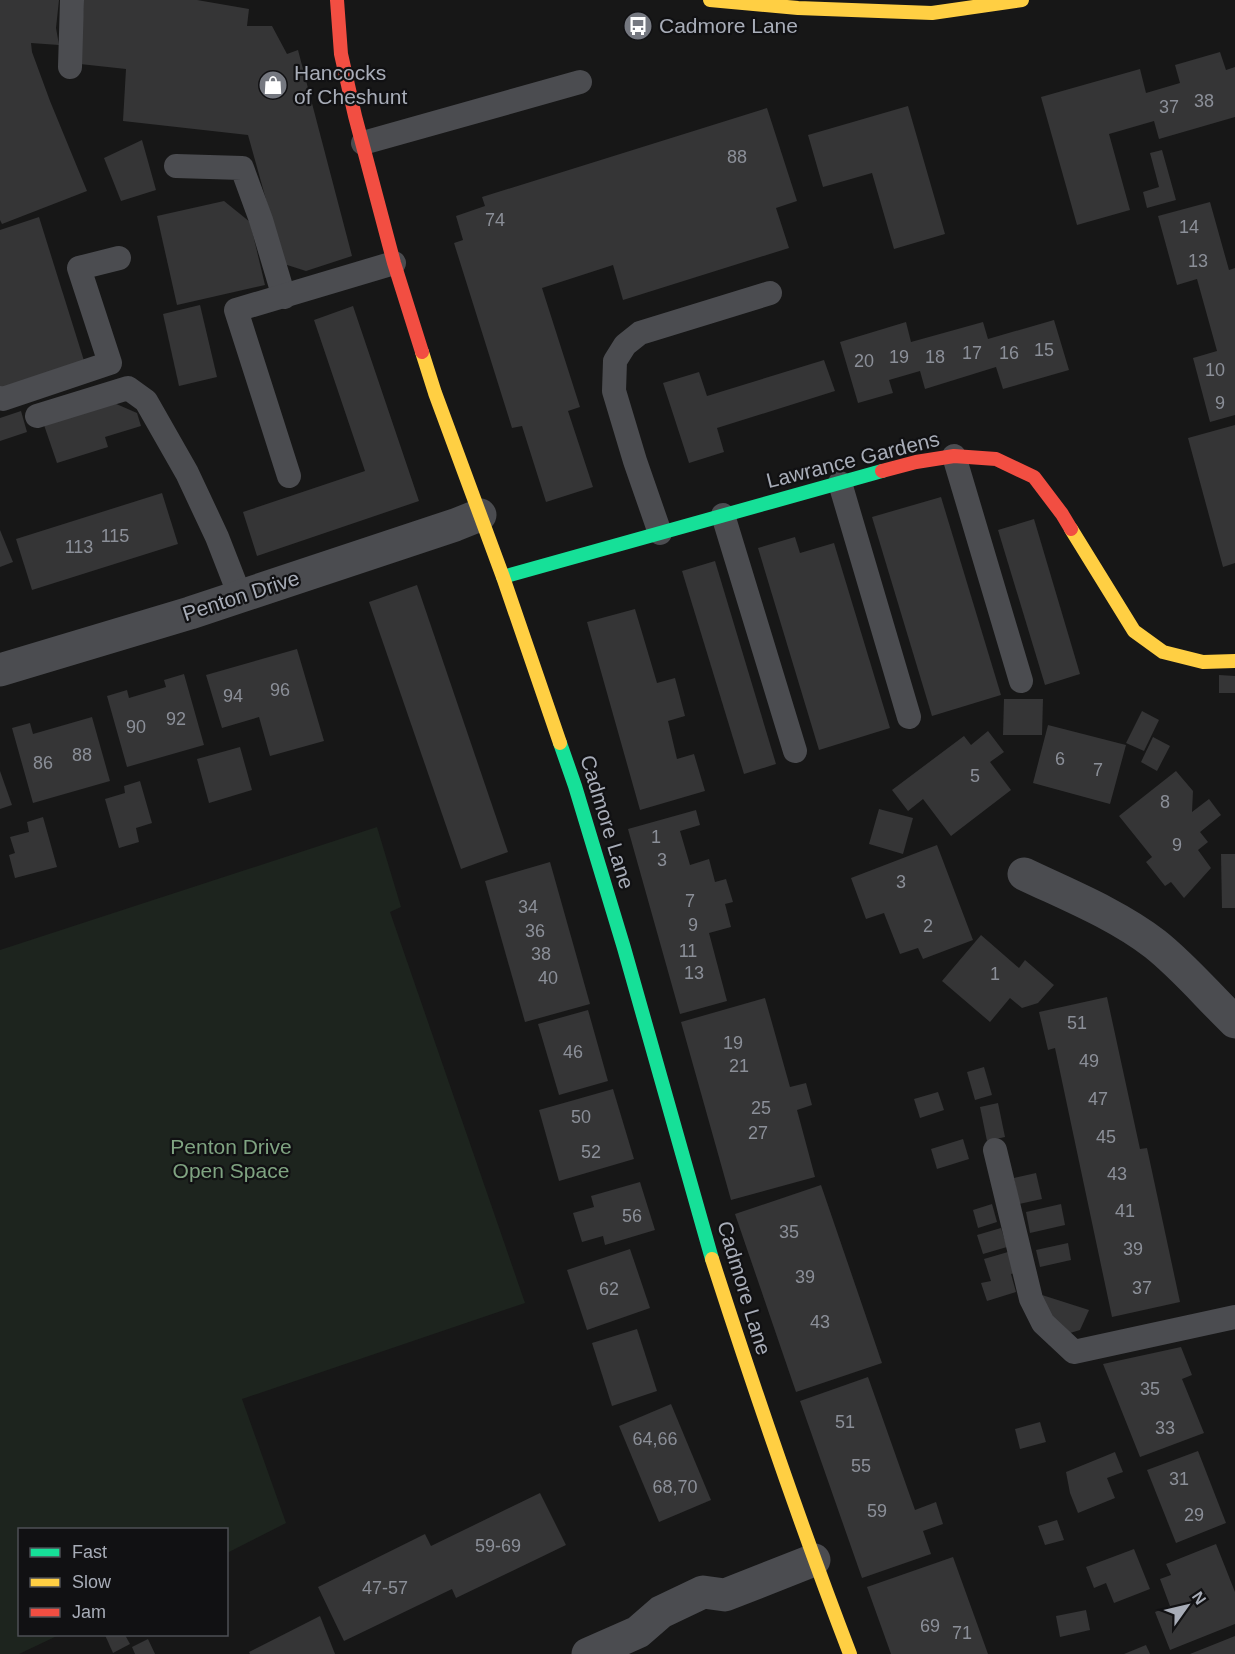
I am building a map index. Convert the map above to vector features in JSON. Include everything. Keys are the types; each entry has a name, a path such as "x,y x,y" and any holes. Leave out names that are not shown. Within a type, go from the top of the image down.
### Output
{"street":[{"name":"Cadmore Lane","path":"337,0 341,54 394,263 435,393 503,577 581,808 627,959 706,1240 748,1371 814,1560 850,1654"},
{"path":"710,0 798,8 932,13 1022,0"},
{"name":"Lawrance Gardens","path":"503,577 916,462 954,456 996,459 1034,477 1062,514 1134,631 1163,652 1203,662 1235,661"},
{"name":"Penton Drive","path":"0,670 190,613 480,515"},
{"path":"1024,874 1134,929 1180,966 1235,1022"},
{"path":"588,1654 638,1632 661,1612 703,1592 725,1595 814,1560"}],"lane":[{"path":"70,67 72,0"},
{"path":"363,143 580,82"},
{"path":"176,166 242,168 261,219 284,297"},
{"path":"0,398 3,399 110,363 80,268 118,258"},
{"path":"289,476 236,310 394,263"},
{"path":"660,533 614,391 615,361 625,345 640,333 770,293"},
{"path":"37,417 128,388 146,401 187,473 217,537 240,596"},
{"path":"954,456 1021,681"},
{"path":"840,483 909,717"},
{"path":"723,515 795,751"},
{"path":"995,1150 1031,1299 1043,1323 1074,1352 1235,1317"}],"green space":[{"name":"Penton Drive Open Space","path":"377,827 401,907 390,912 525,1303 242,1399 286,1523 228,1552 228,1528 18,1528 18,1636 57,1636 19,1654 0,1654 0,950"}],"building":[{"path":"0,0 59,0 56,28 59,45 31,43 32,52 87,191 2,224 0,220"},
{"path":"84,0 197,0 249,9 247,26 272,26 287,54 298,50 352,256 306,271 284,264 248,135 123,121 126,69 80,64"},
{"path":"1220,52 1226,70 1235,67 1235,117 1159,139 1154,121 1109,134 1130,210 1077,225 1041,97 1140,69 1146,93 1180,83 1175,65"},
{"path":"908,106 945,234 894,249 872,173 823,187 808,135"},
{"path":"767,108 797,201 776,208 789,248 623,300 613,265 542,288 580,407 568,411 593,487 546,502 522,426 512,428 454,243 463,240 456,216 485,206 482,197"},
{"path":"142,140 156,190 121,201 104,158"},
{"path":"1162,150 1176,200 1147,208 1143,192 1159,187 1150,153"},
{"path":"224,201 250,222 265,285 177,305 157,216"},
{"path":"1210,202 1229,270 1235,268 1235,415 1210,422 1193,358 1217,351 1197,279 1177,285 1158,216"},
{"path":"39,217 85,364 0,390 0,230"},
{"path":"200,305 217,377 179,386 163,314"},
{"path":"353,306 419,501 257,556 243,512 365,471 314,320"},
{"path":"1054,320 1069,370 1003,389 996,367 925,389 920,371 889,380 893,393 858,403 840,342 906,322 911,342 983,322 988,339"},
{"path":"824,360 835,391 717,428 724,452 689,463 663,383 699,372 707,396"},
{"path":"114,403 137,413 141,426 105,437 108,447 57,463 44,425"},
{"path":"21,411 27,432 0,441 0,418"},
{"path":"1235,425 1235,563 1223,567 1188,438"},
{"path":"162,493 178,544 32,590 16,539"},
{"path":"941,497 1001,695 932,716 872,517"},
{"path":"1034,519 1080,674 1045,685 998,530"},
{"path":"0,530 13,562 0,567"},
{"path":"795,537 800,553 834,543 890,728 819,750 758,548"},
{"path":"715,561 776,764 744,774 682,571"},
{"path":"417,585 508,852 461,869 369,602"},
{"path":"635,609 657,683 675,678 685,716 668,721 677,759 694,754 705,791 640,810 587,622"},
{"path":"297,649 324,741 270,756 259,717 222,728 206,675"},
{"path":"184,674 204,745 127,767 107,696 127,690 129,698 166,687 164,680"},
{"path":"1219,675 1235,676 1235,693 1219,693"},
{"path":"1004,699 1043,699 1042,735 1003,735"},
{"path":"1142,711 1159,720 1144,751 1126,743"},
{"path":"92,717 110,781 33,803 12,728 30,723 33,734"},
{"path":"1048,725 1126,745 1110,804 1033,783"},
{"path":"988,731 1004,752 990,762 1011,790 951,836 923,799 908,811 892,790 964,736 971,745"},
{"path":"1153,737 1170,746 1157,771 1141,762"},
{"path":"240,747 252,790 209,803 197,759"},
{"path":"0,771 12,805 0,809"},
{"path":"1176,771 1193,791 1192,812 1209,799 1221,815 1200,832 1208,842 1198,850 1211,868 1184,898 1171,882 1165,886 1146,862 1152,857 1119,816"},
{"path":"140,781 152,823 136,828 139,842 119,848 105,799 125,793 124,786"},
{"path":"879,809 913,818 903,854 869,844"},
{"path":"696,810 700,825 680,831 690,865 709,859 715,882 726,879 733,902 725,904 731,927 709,933 727,1001 680,1014 628,829"},
{"path":"43,817 57,867 15,878 9,855 15,853 10,837 29,832 27,822"},
{"path":"937,845 973,940 923,959 918,948 900,954 884,913 866,919 851,878"},
{"path":"1221,854 1235,854 1235,908 1222,908"},
{"path":"550,862 590,1004 525,1022 485,881"},
{"path":"981,935 1019,968 1025,960 1054,985 1038,1003 1022,1008 1010,998 990,1022 942,981"},
{"path":"1107,997 1140,1149 1147,1148 1180,1302 1112,1317 1055,1048 1048,1050 1039,1012"},
{"path":"765,998 790,1087 806,1083 812,1105 797,1110 815,1177 731,1200 681,1022"},
{"path":"588,1010 608,1081 559,1095 538,1024"},
{"path":"984,1067 992,1095 975,1100 967,1072"},
{"path":"613,1089 634,1159 559,1181 539,1110"},
{"path":"938,1092 944,1110 920,1118 914,1099"},
{"path":"998,1103 1005,1137 987,1141 980,1107"},
{"path":"963,1139 969,1159 937,1169 931,1149"},
{"path":"1036,1173 1042,1199 1019,1204 1014,1178"},
{"path":"640,1182 655,1230 605,1245 603,1236 582,1242 573,1213 594,1207 591,1196"},
{"path":"821,1185 882,1363 796,1392 735,1214"},
{"path":"992,1204 997,1222 978,1228 973,1210"},
{"path":"1061,1204 1065,1225 1030,1233 1026,1212"},
{"path":"1001,1228 1007,1247 983,1254 977,1235"},
{"path":"1068,1243 1071,1260 1040,1267 1036,1250"},
{"path":"630,1249 650,1308 587,1330 567,1270"},
{"path":"1008,1252 1015,1273 1011,1274 1016,1292 987,1301 981,1283 991,1281 984,1259"},
{"path":"1042,1295 1089,1310 1080,1330 1070,1333 1049,1322"},
{"path":"637,1329 657,1391 612,1406 592,1343"},
{"path":"1181,1347 1192,1375 1182,1379 1204,1433 1140,1457 1103,1364"},
{"path":"868,1377 915,1510 936,1502 943,1524 923,1531 931,1554 862,1578 800,1401"},
{"path":"671,1404 711,1500 659,1522 619,1426"},
{"path":"1040,1422 1046,1442 1020,1449 1015,1429"},
{"path":"1198,1451 1226,1523 1176,1543 1147,1470"},
{"path":"1115,1452 1123,1472 1107,1478 1115,1498 1078,1513 1070,1493 1066,1472"},
{"path":"540,1493 566,1545 456,1598 452,1589 344,1641 318,1587 425,1534 431,1546"},
{"path":"1057,1520 1064,1540 1045,1545 1038,1526"},
{"path":"1216,1544 1235,1592 1235,1624 1170,1650 1155,1612 1170,1606 1160,1579 1171,1575 1166,1564"},
{"path":"1134,1549 1150,1589 1114,1603 1106,1583 1094,1588 1086,1567"},
{"path":"953,1557 988,1654 891,1654 867,1587"},
{"path":"1086,1610 1090,1630 1060,1637 1056,1616"},
{"path":"320,1616 335,1654 250,1654 249,1652"},
{"path":"105,1636 126,1636 130,1644 113,1653"},
{"path":"1235,1636 1235,1654 1190,1654"},
{"path":"148,1639 155,1654 135,1654 132,1647"},
{"path":"1146,1645 1150,1654 1124,1654"}],"traffic: fast":[{"path":"503,577 882,471"},
{"path":"560,743 624,948 712,1259"}],"traffic: slow":[{"path":"710,0 798,8 932,13 1022,0"},
{"path":"422,352 560,743"},
{"path":"1071,529 1134,631 1163,652 1203,662 1235,661"},
{"path":"712,1259 778,1458 850,1654"}],"traffic: jam":[{"path":"337,0 341,54 355,116 394,263 422,352"},
{"path":"882,471 916,462 954,456 996,459 1034,477 1071,529"}],"place":[{"name":"Cadmore Lane","path":"638,26"},
{"name":"Hancocks of Cheshunt","path":"273,85"}]}
